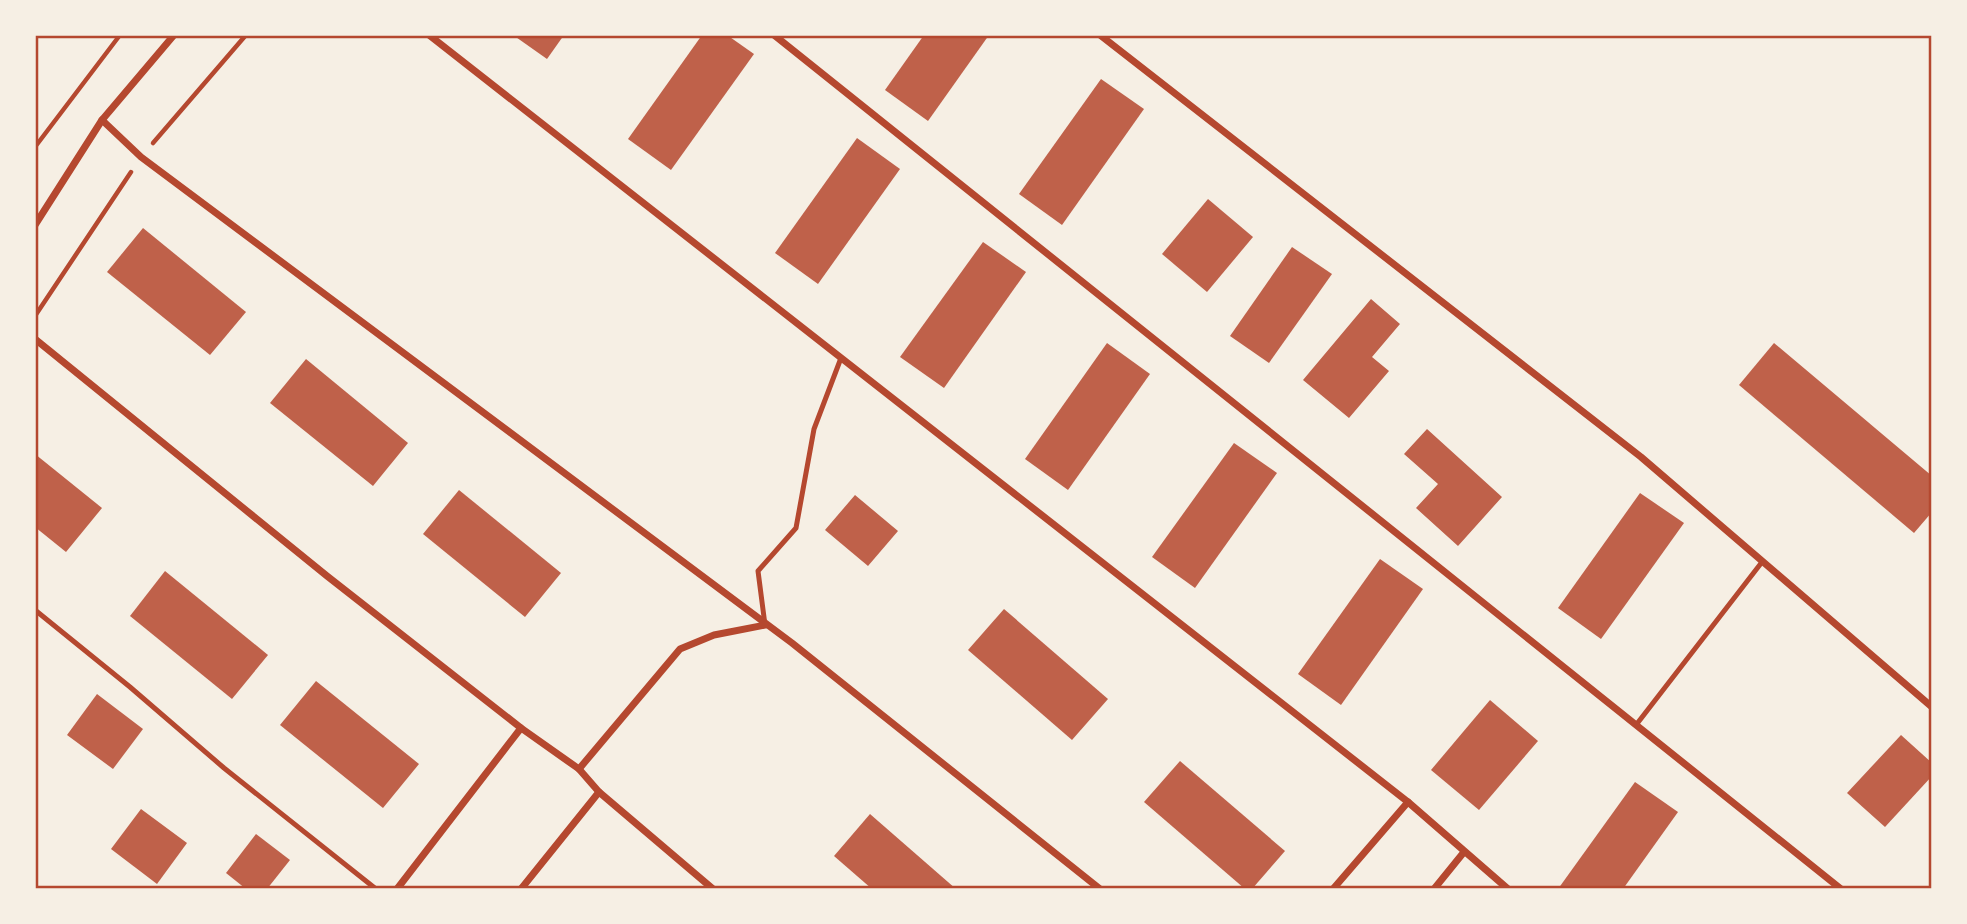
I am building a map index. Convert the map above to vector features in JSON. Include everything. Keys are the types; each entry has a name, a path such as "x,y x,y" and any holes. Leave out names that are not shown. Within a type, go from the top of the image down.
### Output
{"street":[{"path":"35,225 102,120 174,35"},
{"path":"429,35 1408,802 1508,889"},
{"path":"774,35 1841,889"},
{"path":"1100,35 1641,457 1932,707"},
{"path":"102,120 141,157 792,643 1100,889"},
{"path":"35,339 327,576 521,728 579,769 599,792 713,889"},
{"path":"579,769 680,649 715,635 765,625"},
{"path":"397,889 521,728"},
{"path":"521,889 599,792"},
{"path":"1333,889 1408,802"},
{"path":"1434,889 1465,852"}],"lane":[{"path":"765,625 758,571 796,528 814,429 841,358"},
{"path":"1636,725 1762,562"},
{"path":"35,610 224,768 376,889"}],"path":[{"path":"35,147 120,35"}],"building":[{"path":"513,35 564,35 547,59"},
{"path":"702,35 727,35 754,54 671,170 628,139"},
{"path":"924,35 989,35 928,121 885,90"},
{"path":"1101,79 1144,109 1062,225 1019,194"},
{"path":"857,138 900,169 818,284 775,253"},
{"path":"1208,199 1253,237 1207,292 1162,254"},
{"path":"143,228 246,312 210,355 107,272"},
{"path":"983,242 1026,272 944,388 900,357"},
{"path":"1292,247 1332,274 1269,363 1230,336"},
{"path":"1371,299 1400,324 1372,357 1389,371 1349,418 1303,380"},
{"path":"1107,343 1150,374 1068,490 1025,459"},
{"path":"1774,343 1932,476 1932,512 1914,533 1739,385"},
{"path":"306,359 408,443 373,486 270,403"},
{"path":"1427,429 1502,497 1458,546 1416,508 1438,484 1404,454"},
{"path":"1234,443 1277,473 1195,588 1152,557"},
{"path":"35,454 102,508 66,552 35,527"},
{"path":"459,490 561,573 525,617 423,534"},
{"path":"1640,493 1684,523 1601,639 1558,608"},
{"path":"855,495 898,531 868,566 825,530"},
{"path":"1380,559 1423,589 1341,705 1298,674"},
{"path":"165,571 268,655 232,699 130,616"},
{"path":"1004,609 1108,699 1072,740 968,650"},
{"path":"316,681 419,764 383,808 280,725"},
{"path":"97,694 143,729 113,769 67,735"},
{"path":"1490,700 1538,741 1479,810 1431,770"},
{"path":"1901,735 1932,763 1932,776 1885,827 1847,793"},
{"path":"1180,761 1285,851 1252,889 1245,889 1144,802"},
{"path":"1635,782 1678,812 1623,889 1558,889"},
{"path":"141,809 187,843 157,884 111,849"},
{"path":"870,814 956,889 872,889 834,856"},
{"path":"256,834 290,860 267,889 246,889 226,873"}]}
